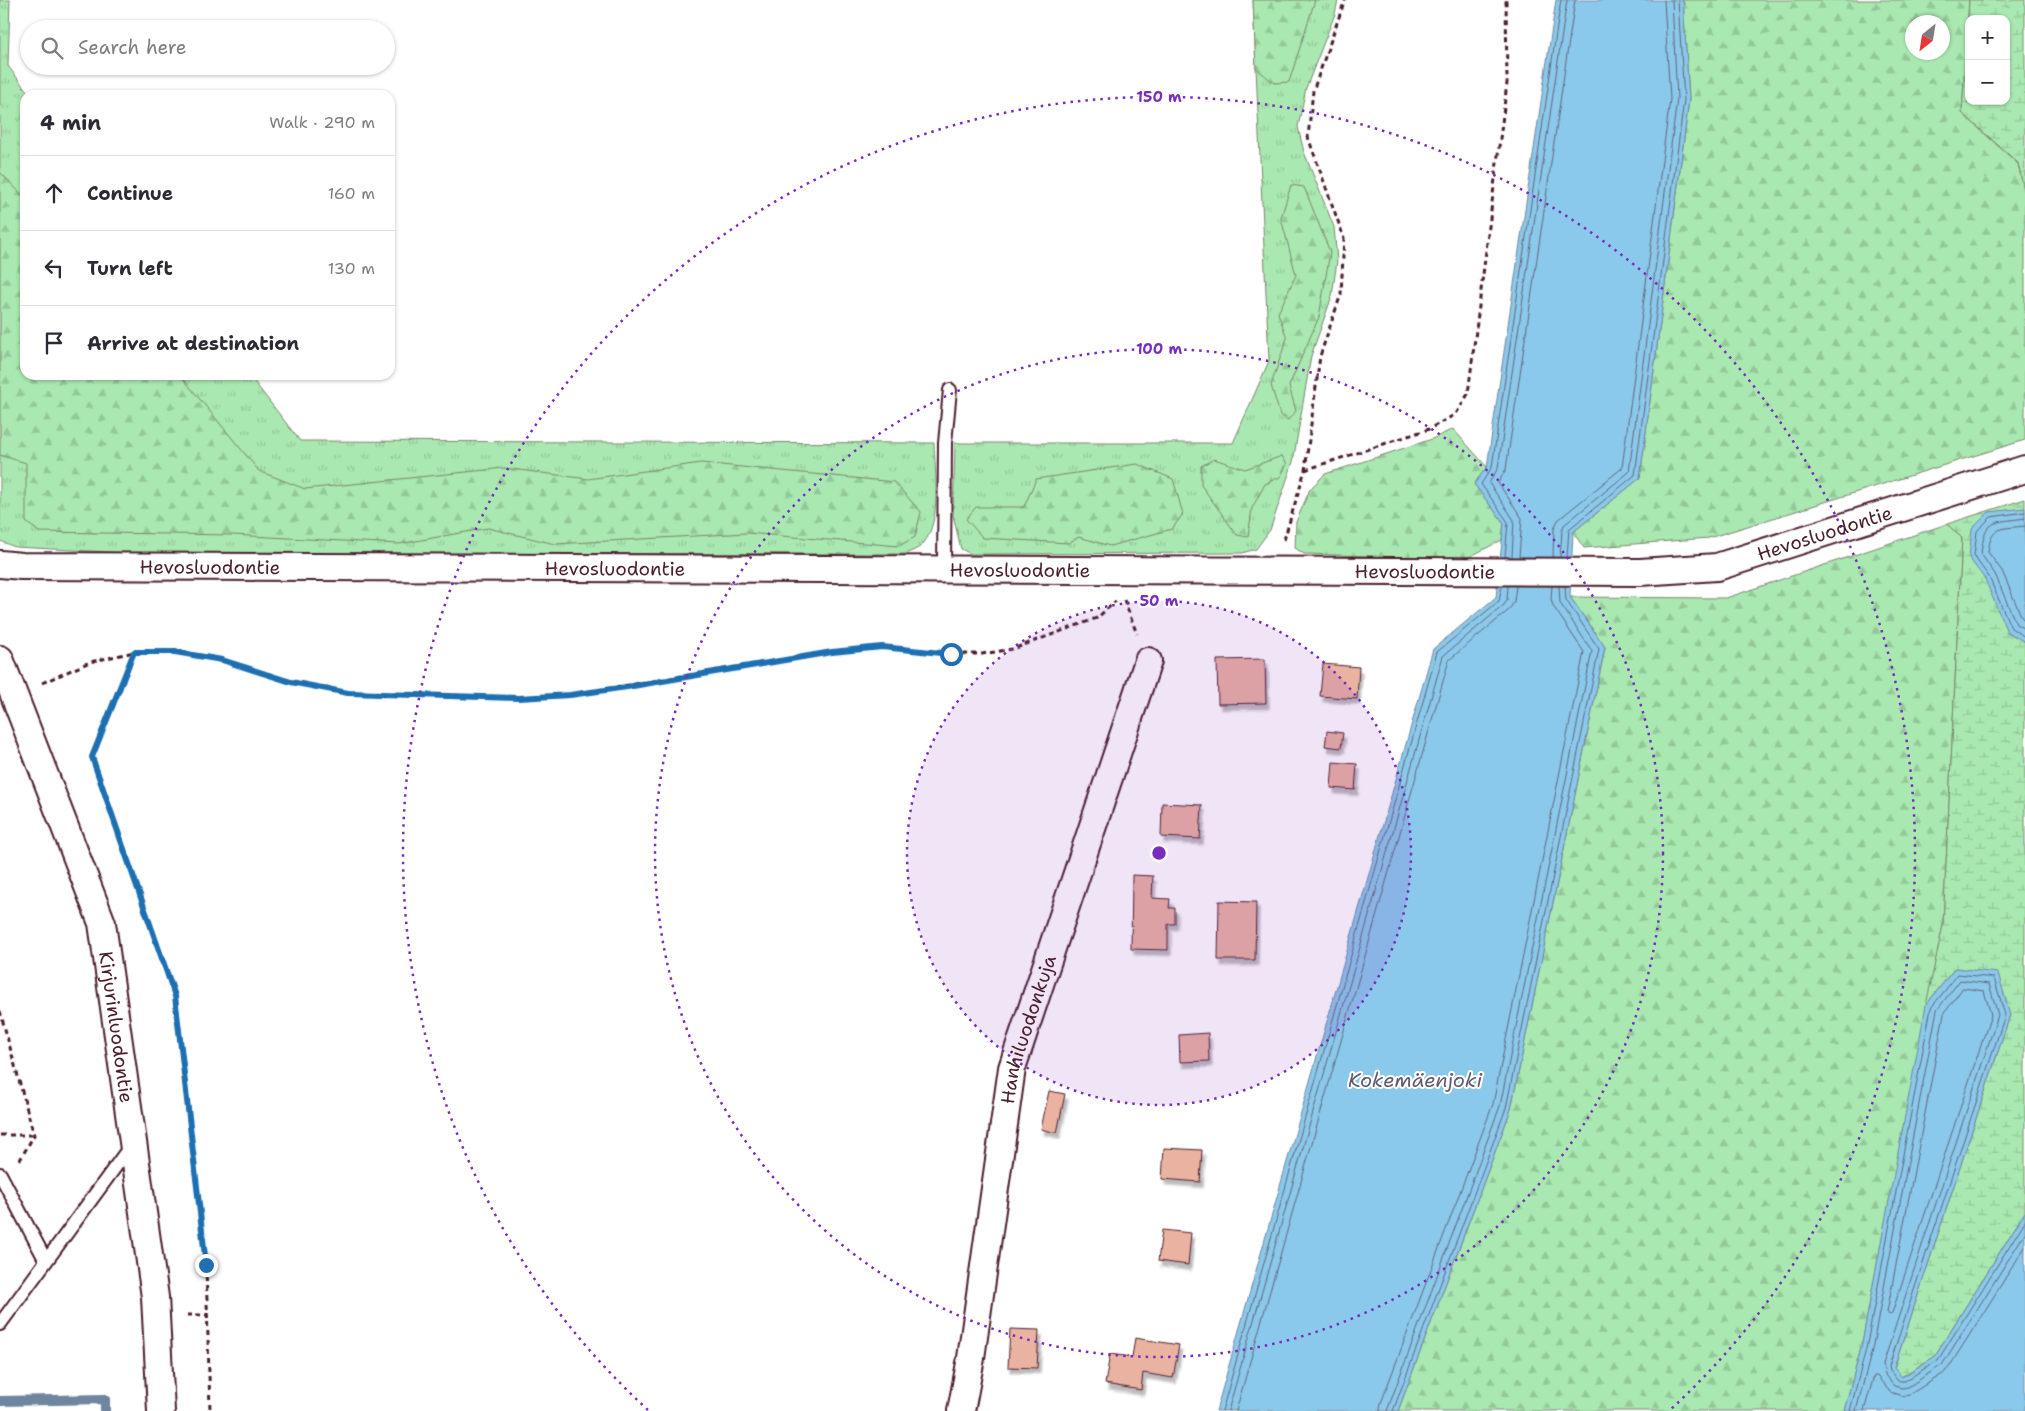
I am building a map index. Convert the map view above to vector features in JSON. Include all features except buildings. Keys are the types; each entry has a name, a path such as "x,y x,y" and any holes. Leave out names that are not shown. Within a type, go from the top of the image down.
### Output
{"street":[{"name":"Hevosluodontie","path":"0,564 1640,572 1717,567 2025,469"},
{"name":"Kirjurinluodontie","path":"0,659 102,923 155,1297 161,1411"},
{"name":"Hanhiluodonkuja","path":"961,1411 971,1358 1012,1068 1148,661"}],"lane":[{"path":"944,569 945,443 950,390"},
{"path":"0,1324 133,1142"},
{"path":"3,1180 46,1261"}],"path":[{"path":"1275,570 1305,470 1320,356 1341,294 1344,238 1308,137 1313,90 1345,0"},
{"path":"1305,470 1429,429 1456,414 1468,394 1507,83 1506,0"},
{"path":"14,693 41,684 90,662 134,652 175,652 222,660 291,682 348,693 519,698 570,695 832,652 882,647 951,654 982,654 1013,649 1097,618 1122,594 1148,661"},
{"path":"134,652 92,757 175,996 206,1265 210,1411"},
{"path":"0,1011 34,1135 3,1180"},
{"path":"0,1135 34,1135"}],"green space":[{"path":"0,0 10,0 8,66 26,90 20,90 20,380 253,380 300,441 934,443 936,496 933,523 923,544 906,554 128,553 15,547 0,541"},
{"path":"1253,0 1338,0 1335,14 1306,88 1298,127 1304,152 1334,227 1337,261 1332,296 1311,356 1293,462 1270,530 1256,549 1242,553 971,554 961,549 953,515 955,443 1233,443 1269,361"},
{"path":"1253,0 1315,0 1289,82 1274,83 1256,68"},
{"path":"1683,0 1969,0 1968,15 1965,15 1965,65 1962,113 2018,164 2025,194 2025,440 1709,538 1584,548 1573,532 1640,478 1689,100"},
{"path":"1969,0 2025,0 2025,194 2018,163 1962,113 1965,65 1965,105 2010,105 2010,15 1968,15"},
{"path":"0,172 20,193 20,380 184,380 259,471 305,489 504,468 588,479 701,463 894,482 921,512 915,537 899,546 747,533 555,544 488,528 399,544 232,535 39,532 26,522 26,463 0,455"},
{"path":"1291,185 1304,187 1330,252 1319,317 1289,386 1296,411 1288,420 1280,415 1271,385 1287,338 1278,313 1296,275 1281,218"},
{"path":"1453,429 1487,467 1474,484 1504,523 1502,540 1465,559 1304,554 1295,548 1296,522 1310,489 1325,474 1432,439"},
{"path":"1282,456 1287,464 1280,477 1265,484 1252,508 1248,537 1237,535 1201,485 1201,466 1214,459 1245,469"},
{"path":"1137,464 1173,479 1183,514 1172,529 1110,546 1079,537 1068,543 983,538 966,519 976,507 1024,507 1036,479"},
{"path":"2025,499 2025,1212 1934,1357 1901,1377 1894,1368 2010,1015 1955,968 1926,1005 1943,925 1962,538 1947,524"},
{"path":"1947,524 1962,538 1943,925 1861,1348 1844,1411 1398,1411 1511,1109 1605,647 1570,597 1726,598"}],"water":[{"name":"Kokemäenjoki","path":"1556,0 1683,0 1689,99 1640,478 1573,532 1570,597 1605,647 1511,1109 1398,1411 1216,1411 1433,649 1496,597 1504,523 1474,484 1487,467"},
{"path":"2025,508 2025,642 2007,632 1985,579 1969,558 1972,529 1989,512"},
{"path":"1955,968 1998,973 2010,1015 1894,1368 1902,1377 1934,1357 2025,1212 2025,1411 1844,1411 1861,1348 1926,1005"}],"waterway":[{"path":"0,1401 105,1399 105,1411"}],"route":[{"path":"206,1265 175,996 92,757 134,652 175,652 222,660 291,682 348,693 519,698 570,695 627,687 832,652 882,647 951,654"}]}
